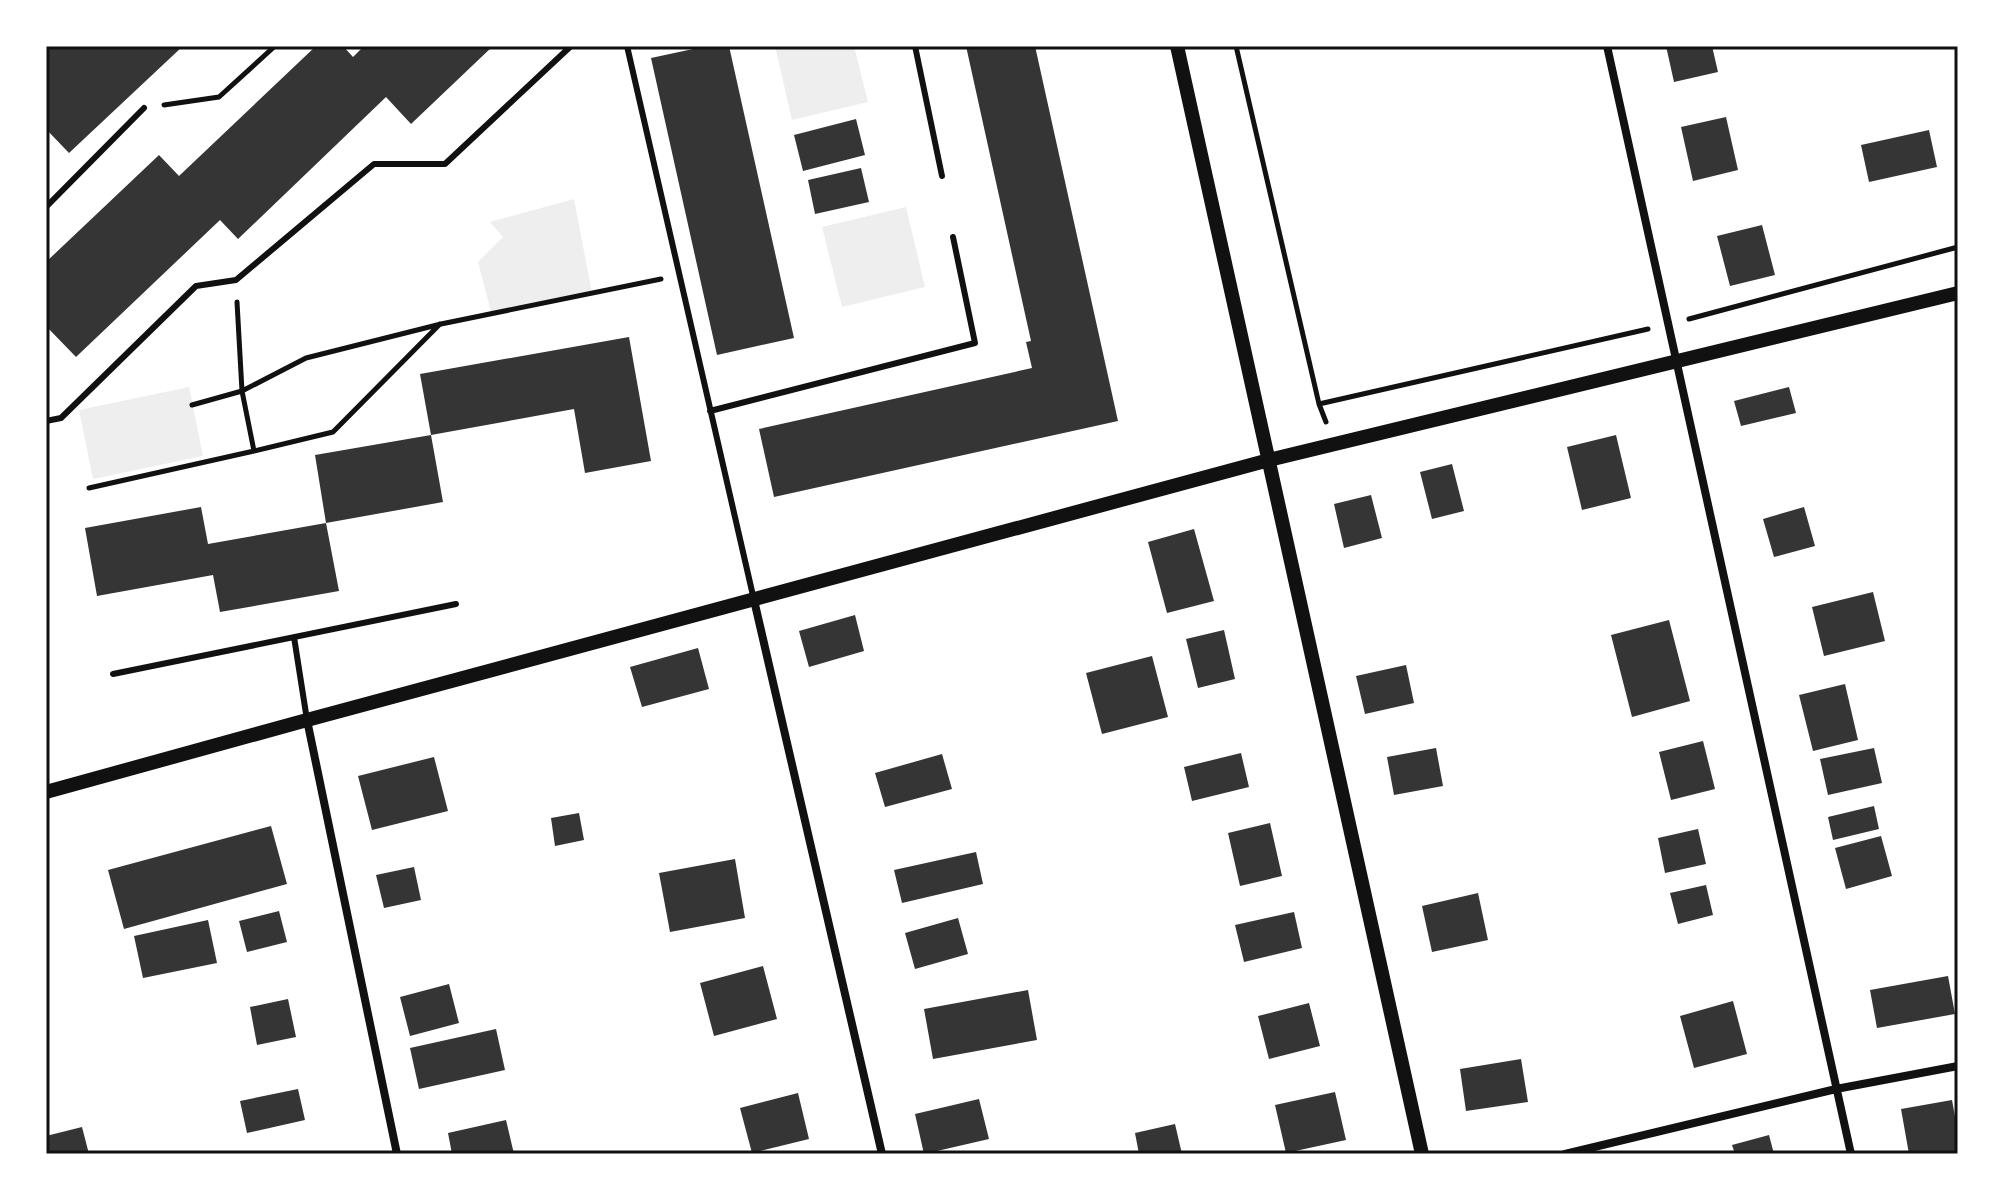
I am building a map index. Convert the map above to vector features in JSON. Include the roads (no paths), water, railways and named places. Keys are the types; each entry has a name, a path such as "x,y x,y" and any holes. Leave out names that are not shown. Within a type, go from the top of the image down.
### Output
{"street":[{"path":"1177,46 1422,1154"},
{"path":"1607,46 1851,1154"},
{"path":"46,792 1269,460 1958,293"},
{"path":"754,600 882,1154"},
{"path":"307,720 397,1154"},
{"path":"1565,1154 1836,1089 1958,1066"}],"lane":[{"path":"46,421 61,418 196,286 236,280 374,164 445,164 571,46"},
{"path":"627,46 754,600"},
{"path":"915,46 942,176"},
{"path":"46,207 144,108"},
{"path":"710,411 975,343 953,237"},
{"path":"113,674 456,604"},
{"path":"294,637 307,720"}]}
